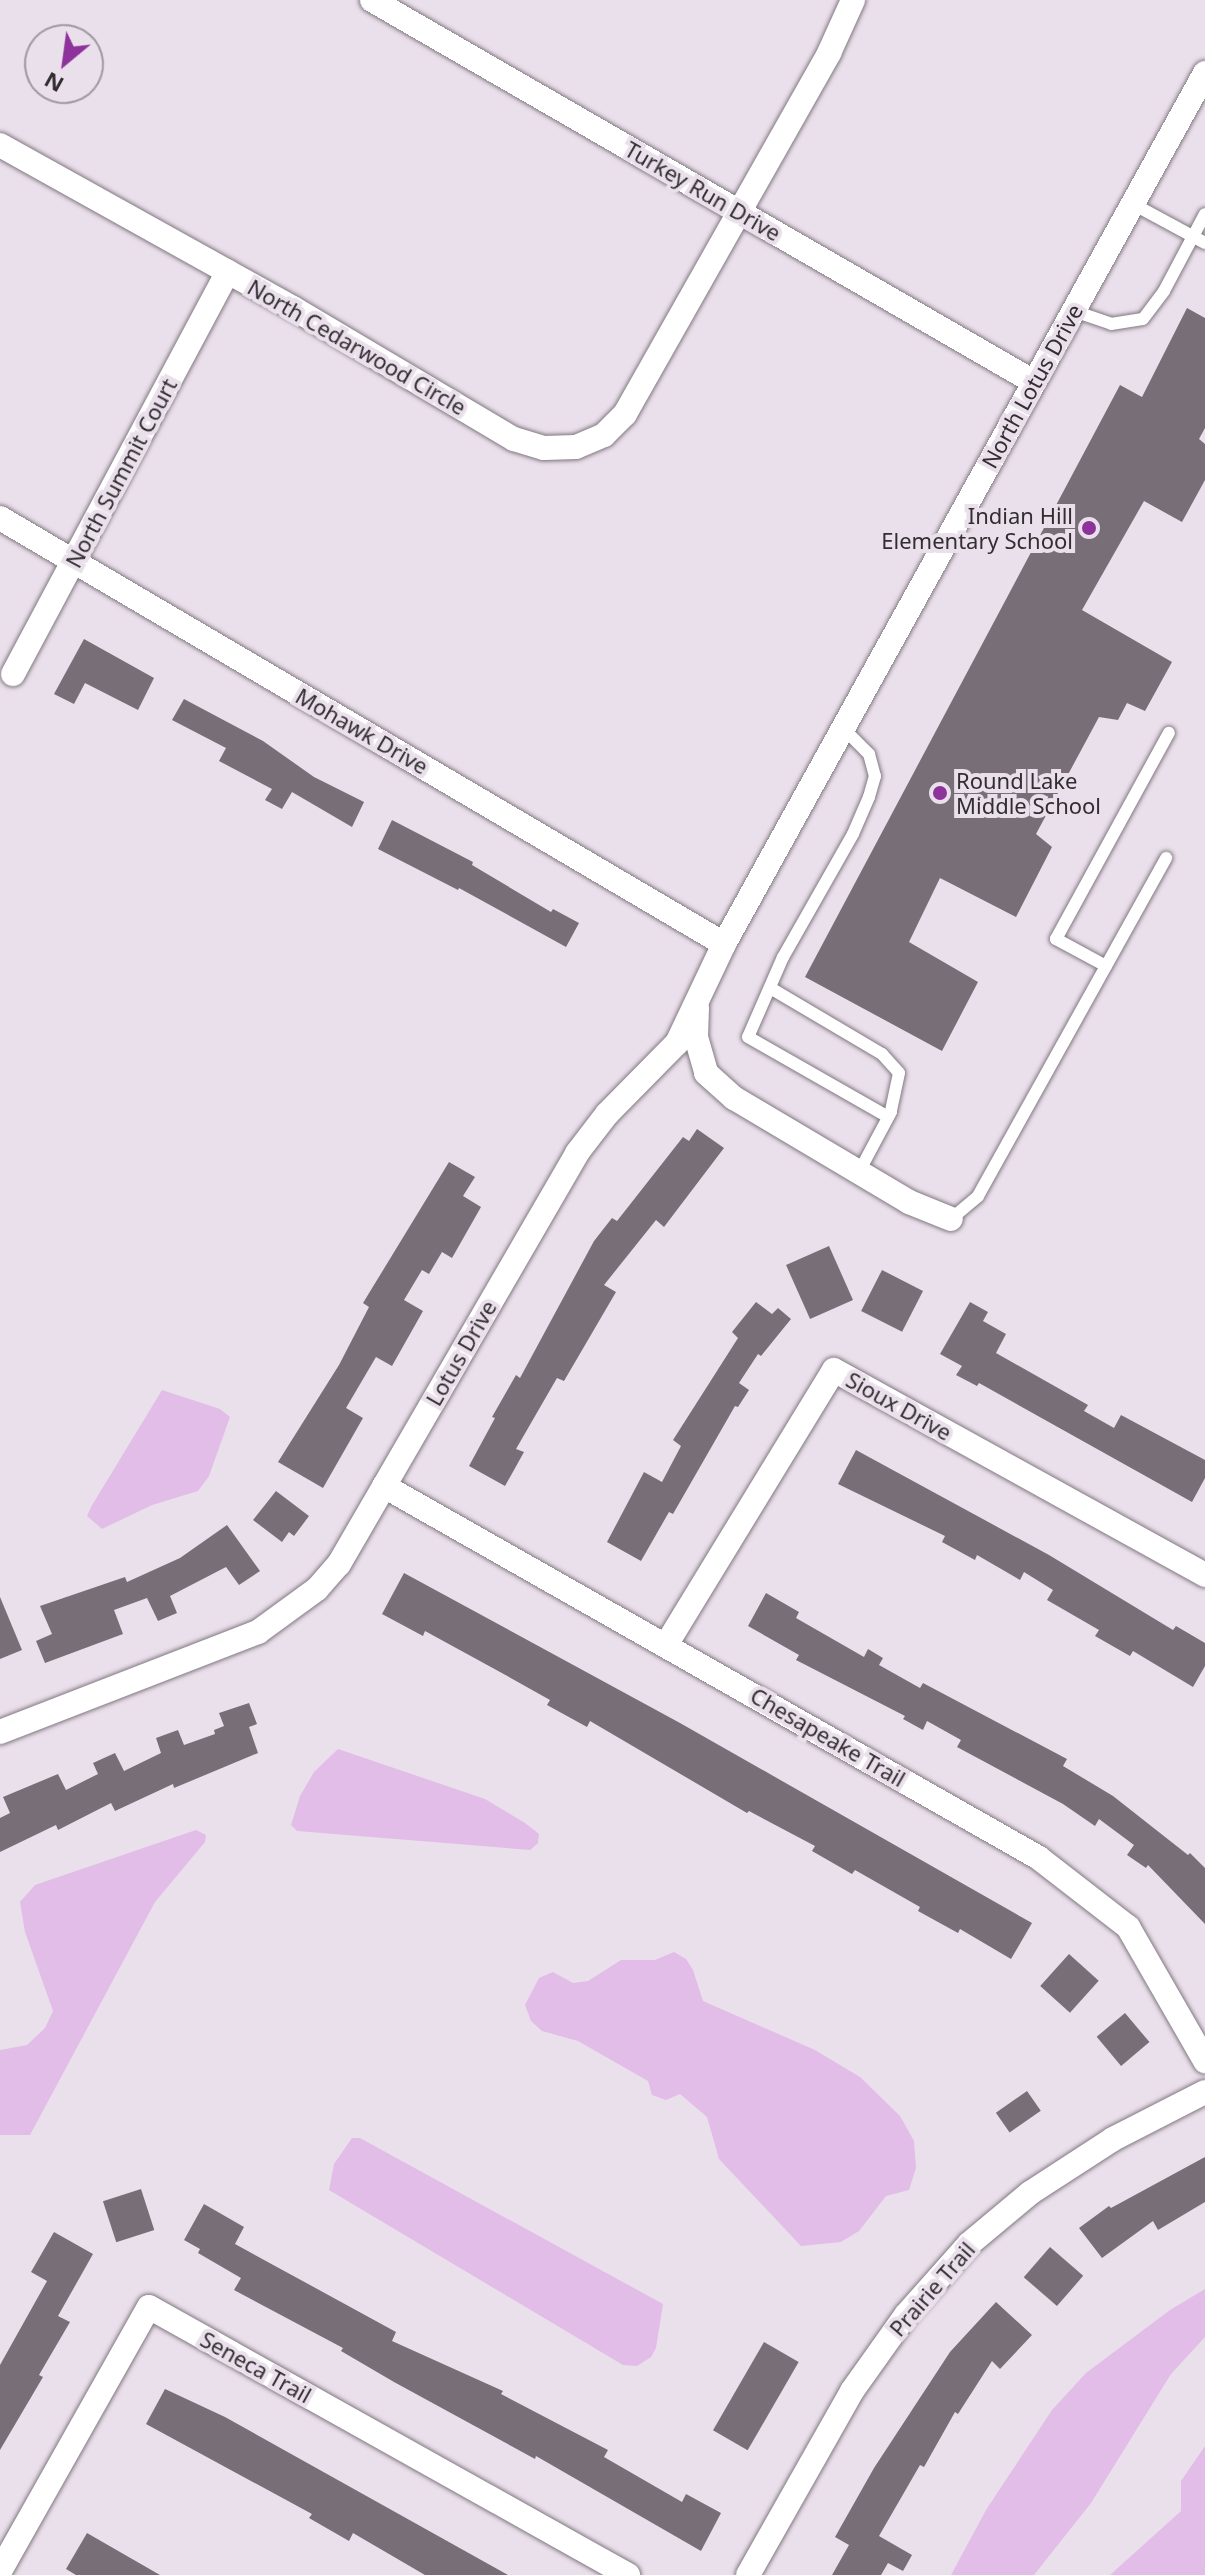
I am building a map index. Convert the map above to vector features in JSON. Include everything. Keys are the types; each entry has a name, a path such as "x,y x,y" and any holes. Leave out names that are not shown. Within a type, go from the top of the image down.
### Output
{"street":[{"name":"Turkey Run Drive","path":"372,0 1034,382"},
{"name":"North Cedarwood Circle","path":"0,145 228,272 514,439 544,448 576,447 604,435 625,414 829,53 853,0"},
{"name":"North Lotus Drive","path":"790,825 1205,73"},
{"name":"North Summit Court","path":"13,674 228,272"},
{"name":"Mohawk Drive","path":"0,518 724,944"},
{"name":"Lotus Drive","path":"0,1732 258,1632 317,1589 339,1564 577,1153 607,1114 677,1043 724,944 790,825"},
{"path":"697,1006 696,1037 706,1073 734,1098 909,1202 951,1219"},
{"name":"Sioux Drive","path":"666,1645 834,1370 1205,1575"},
{"name":"Chesapeake Trail","path":"384,1486 1051,1866 1128,1927 1205,2061"},
{"name":"Prairie Trail","path":"748,2575 852,2391 906,2315 969,2244 1030,2193 1113,2139 1205,2092"},
{"name":"Seneca Trail","path":"0,2571 149,2307 628,2575"}],"lane":[{"path":"1133,204 1199,240"},
{"path":"1074,311 1111,324 1143,319 1199,240 1205,214"},
{"path":"843,728 869,754 875,776 853,834 783,957 772,989 748,1037 888,1117"},
{"path":"1106,966 1056,939 1169,733"},
{"path":"951,1219 978,1196 1166,858"},
{"path":"772,989 882,1054 899,1073 888,1117 859,1172"}],"shaded area":[{"path":"162,1390 220,1409 230,1417 209,1476 198,1491 152,1505 102,1529 87,1516"},
{"path":"338,1749 485,1799 539,1834 538,1843 530,1850 297,1831 291,1825 300,1796 314,1772"},
{"path":"196,1830 206,1835 205,1842 155,1902 30,2135 0,2135 0,2050 27,2045 45,2028 53,2011 25,1932 20,1902 35,1885"},
{"path":"674,1952 686,1959 693,1970 703,2001 815,2050 860,2077 900,2116 914,2141 916,2168 909,2190 886,2196 859,2231 841,2242 801,2246 719,2159 707,2117 680,2094 666,2100 652,2095 648,2081 578,2041 542,2031 531,2021 525,2005 539,1978 553,1972 573,1983 588,1981 621,1960 655,1960"},
{"path":"352,2138 360,2138 663,2304 656,2348 651,2357 637,2366 623,2365 329,2190 334,2164"},
{"path":"1205,2289 1205,2337 1171,2374 1091,2503 1034,2575 951,2575 986,2510 1052,2410 1086,2373 1170,2310"},
{"path":"1205,2446 1205,2575 1110,2575 1181,2511 1181,2481"}],"building":[{"path":"1187,308 1205,318 1205,428 1199,439 1205,444 1205,480 1182,522 1144,501 1082,610 1172,662 1145,711 1127,703 1118,720 1099,717 1036,834 1052,847 1016,917 940,878 909,942 978,982 942,1051 805,977 1120,385 1142,397"},
{"path":"84,639 154,678 138,710 85,683 74,704 54,694"},
{"path":"184,699 263,741 314,777 364,802 352,827 292,792 282,809 265,800 272,789 219,761 226,748 172,720"},
{"path":"392,820 473,862 472,865 551,912 553,909 579,923 566,947 459,888 378,849"},
{"path":"697,1129 724,1148 664,1227 656,1220 604,1285 616,1292 564,1381 557,1378 516,1449 524,1452 505,1486 469,1466 495,1418 492,1417 516,1375 520,1378 594,1241 612,1218 617,1221 683,1137 689,1141"},
{"path":"449,1162 475,1177 463,1196 481,1207 452,1258 442,1252 429,1274 422,1270 404,1300 423,1311 392,1366 376,1357 346,1408 363,1418 323,1488 278,1462 339,1365 369,1307 363,1303"},
{"path":"829,1246 853,1300 810,1319 786,1265"},
{"path":"882,1270 923,1291 902,1332 861,1311"},
{"path":"756,1302 772,1314 778,1308 791,1319 761,1356 758,1354 739,1383 749,1390 738,1407 735,1406 673,1514 669,1512 641,1561 607,1542 644,1472 662,1482 681,1446 673,1440 738,1338 732,1332"},
{"path":"970,1302 988,1312 983,1321 1006,1334 996,1353 1088,1405 1084,1411 1114,1428 1121,1415 1205,1460 1205,1478 1192,1502 979,1383 977,1386 956,1375 962,1366 940,1354"},
{"path":"856,1450 1049,1555 1173,1630 1176,1626 1205,1643 1205,1666 1193,1687 1133,1651 1130,1656 1095,1636 1099,1630 1047,1600 1053,1590 1024,1572 1020,1580 977,1555 975,1560 942,1542 945,1536 838,1484"},
{"path":"276,1491 309,1516 294,1536 289,1532 282,1542 253,1520"},
{"path":"227,1525 260,1571 239,1585 226,1567 170,1596 177,1613 158,1621 147,1598 114,1610 123,1634 45,1663 36,1641 52,1634 40,1606 125,1577 127,1582 180,1558"},
{"path":"404,1573 680,1723 1032,1923 1011,1959 960,1929 958,1933 918,1911 920,1907 855,1870 852,1874 812,1851 815,1846 749,1811 747,1813 590,1721 587,1727 547,1705 550,1700 500,1672 425,1631 423,1636 382,1614"},
{"path":"766,1593 799,1612 796,1618 864,1657 868,1649 883,1658 879,1665 920,1688 923,1683 1067,1759 1063,1766 1113,1796 1188,1855 1190,1853 1205,1868 1205,1924 1148,1865 1146,1868 1127,1855 1134,1845 1099,1819 1095,1826 1063,1804 957,1747 961,1740 927,1721 923,1730 903,1719 905,1716 796,1660 799,1655 748,1626"},
{"path":"0,1597 22,1650 0,1659"},
{"path":"249,1703 257,1724 249,1727 258,1753 174,1788 173,1784 115,1811 111,1803 58,1830 56,1825 0,1852 0,1818 10,1813 3,1797 58,1774 66,1790 98,1774 93,1763 115,1753 124,1771 161,1753 156,1738 178,1730 184,1745 215,1734 214,1730 224,1726 219,1713"},
{"path":"1069,1954 1099,1981 1070,2013 1040,1986"},
{"path":"1125,2013 1149,2042 1121,2066 1097,2037"},
{"path":"1027,2091 1041,2111 1010,2132 996,2113"},
{"path":"1205,2157 1205,2202 1158,2230 1153,2221 1102,2258 1079,2228 1109,2206 1111,2208"},
{"path":"141,2189 154,2230 116,2242 103,2201"},
{"path":"204,2204 244,2227 235,2244 396,2332 392,2341 503,2391 501,2394 608,2450 604,2457 682,2502 686,2494 721,2513 701,2551 536,2456 535,2459 394,2382 341,2351 343,2348 234,2290 241,2278 198,2253 200,2249 184,2240"},
{"path":"54,2232 93,2254 58,2316 70,2322 39,2375 43,2377 0,2450 0,2365 47,2281 31,2272"},
{"path":"1050,2247 1083,2276 1057,2306 1024,2277"},
{"path":"996,2302 1032,2335 1000,2369 992,2361 958,2414 955,2412 924,2467 920,2465 879,2536 912,2555 903,2571 888,2563 881,2575 832,2575 849,2545 835,2537 874,2468 950,2352"},
{"path":"764,2342 799,2362 748,2450 713,2430"},
{"path":"165,2389 225,2417 508,2575 425,2575 353,2533 349,2541 309,2518 312,2514 146,2424"},
{"path":"87,2533 160,2575 76,2575 66,2569"}],"place":[{"name":"Indian Hill Elementary School","path":"1089,528"},
{"name":"Round Lake Middle School","path":"940,793"}]}
